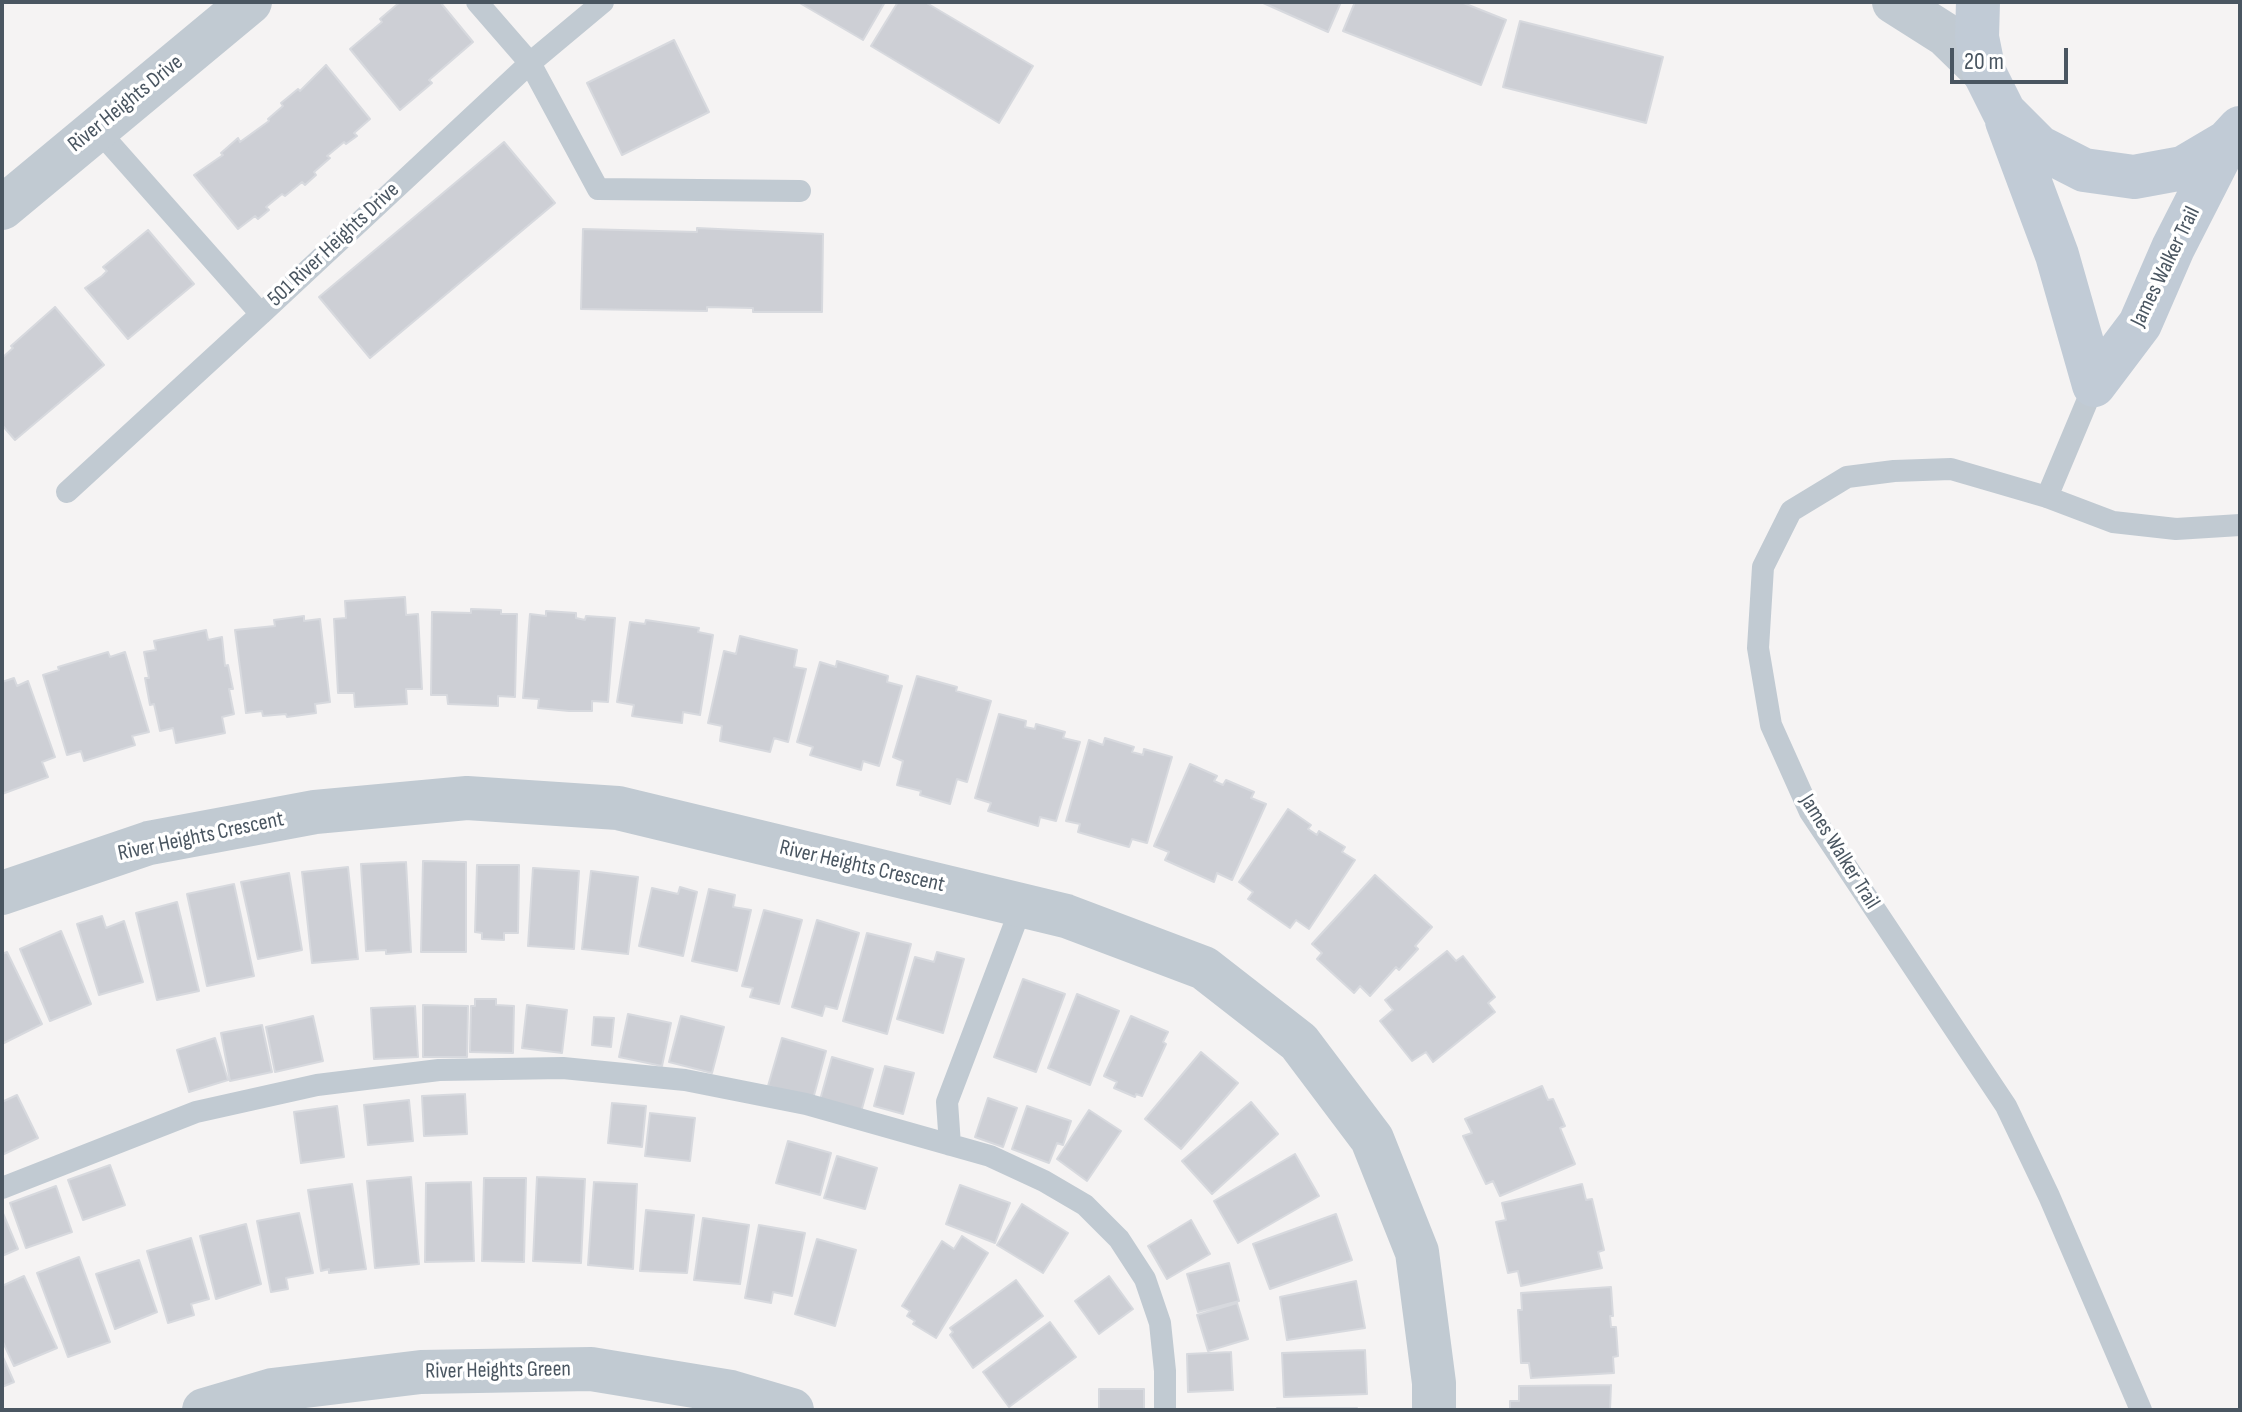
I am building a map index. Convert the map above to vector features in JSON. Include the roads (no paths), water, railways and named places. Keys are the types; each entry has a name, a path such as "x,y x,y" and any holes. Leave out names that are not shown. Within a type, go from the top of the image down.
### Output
{"main road":[{"path":"1978,2 1977,37 1984,72 2004,112 2057,255 2094,385"},
{"path":"2004,112 2039,147 2084,170 2134,177 2183,168 2234,135"},
{"name":"James Walker Trail","path":"2094,385 2140,324 2173,248 2234,135"}],"street":[{"name":"River Heights Drive","path":"2,208 250,2"},
{"path":"1894,2 1946,35 1984,72"},
{"name":"River Heights Crescent","path":"2,893 149,843 315,812 467,798 618,808 1066,916 1204,968 1299,1042 1372,1139 1417,1252 1434,1383 1434,1410"},
{"name":"River Heights Green","path":"204,1410 272,1390 421,1372 591,1369 731,1392 792,1410"}],"lane":[{"path":"477,2 530,63 598,189 800,191"},
{"name":"501 River Heights Drive","path":"96,128 261,314 530,63 603,2"},
{"path":"67,492 261,314"},
{"path":"2047,497 2094,385"},
{"name":"James Walker Trail","path":"2141,1410 2049,1196 2006,1106 1810,812 1771,725 1758,648 1763,567 1791,511 1847,477 1894,471 1951,469 2047,497 2113,522 2176,529 2240,525"},
{"path":"950,1145 947,1102 1022,905"},
{"path":"2,1188 196,1112 317,1085 439,1070 563,1068 685,1080 806,1104 990,1156 1044,1181 1085,1205 1119,1239 1145,1279 1160,1323 1165,1410"}]}
